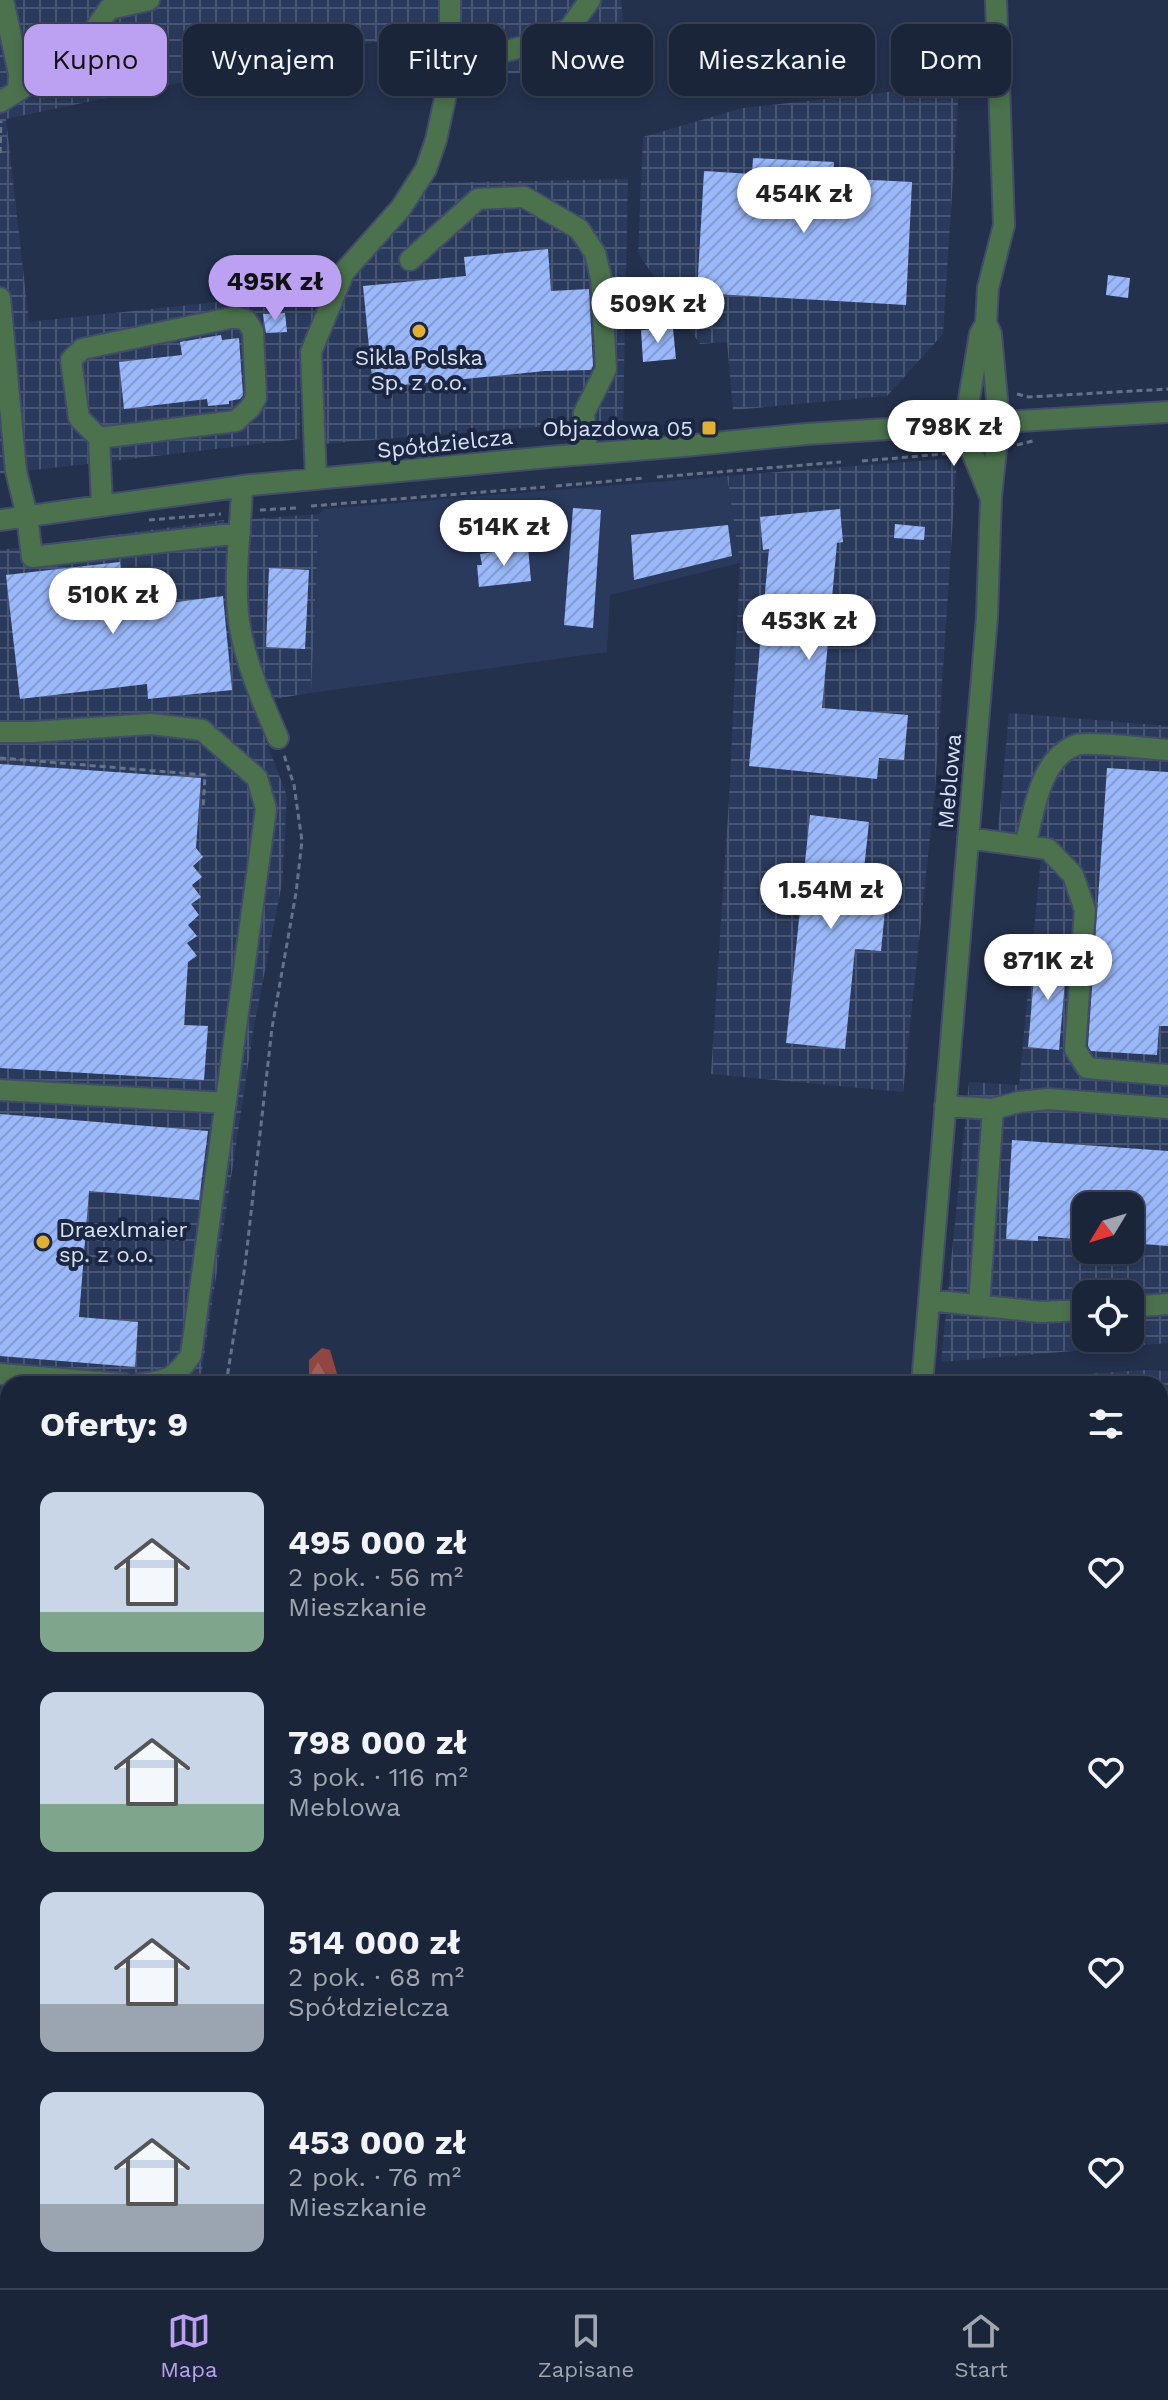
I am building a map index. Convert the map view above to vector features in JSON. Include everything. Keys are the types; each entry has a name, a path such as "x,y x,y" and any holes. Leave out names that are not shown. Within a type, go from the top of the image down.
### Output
{"street":[{"path":"3,0 19,74 18,91"},
{"path":"450,0 450,24"},
{"path":"506,51 569,29 590,0"},
{"path":"991,497 972,452 965,423 980,334 986,323 988,288 1004,225 996,0"},
{"path":"2,108 18,91 83,46 106,4 143,6"},
{"path":"316,479 311,352 344,272 401,208 426,169 445,96"},
{"path":"410,260 478,199 524,197 579,229 595,253 601,278 606,369 584,413 587,454"},
{"path":"0,298 16,471 27,516 32,557 240,533"},
{"path":"99,438 236,421 256,398 253,331 246,320 235,317 82,349 71,360 79,418 99,438 102,506"},
{"path":"986,323 991,334 999,421"},
{"name":"Spółdzielcza","path":"0,520 242,486 316,479 806,434 1168,412"},
{"name":"Meblowa","path":"923,1376 987,617 991,497 999,421"},
{"path":"242,486 237,586 239,623 256,687 278,738"},
{"path":"0,732 151,724 202,730 257,778 266,809 191,1355 179,1374 174,1376"},
{"path":"1025,846 1039,791 1055,758 1077,744 1168,750"},
{"path":"968,838 1048,849 1073,875 1085,910 1075,1049 1087,1068 1168,1075"},
{"path":"0,1090 226,1103"},
{"path":"945,1106 993,1109 1048,1099 1168,1108"},
{"path":"979,1305 993,1109"},
{"path":"929,1300 1040,1312 1072,1311"},
{"path":"1144,1306 1168,1304"},
{"path":"0,1374 25,1376"}],"path":[{"path":"41,97 99,86 149,70 143,6"},
{"path":"0,153 2,108"},
{"path":"1012,391 1029,397 1168,389"},
{"path":"934,443 934,455"},
{"path":"862,461 962,453"},
{"path":"657,477 841,462"},
{"path":"556,486 645,478"},
{"path":"311,506 545,487"},
{"path":"254,511 296,508"},
{"path":"227,1376 245,1266 272,1028 302,841 294,785 278,738"},
{"path":"0,758 205,775 203,809"}],"shaded area":[{"path":"0,0 441,0 442,24 379,24 379,41 363,44 363,24 183,24 183,82 167,85 167,24 24,24 24,96 116,96 6,119 29,322 323,291 300,352 300,439 0,474"},
{"path":"460,0 621,0 623,24 522,24 522,73 506,74 506,24 460,24"},
{"path":"875,93 958,96 943,334 887,396 733,410 727,342 700,344 638,253 643,137 743,108 875,96"},
{"name":"Sikla Polska Sp. z o.o.","path":"628,179 623,420 322,444 322,346 354,275 428,183"},
{"path":"957,458 935,790 903,1092 711,1074 729,800 740,563 727,476"},
{"path":"727,476 740,563 610,595 607,652 311,693 319,514 324,509"},
{"path":"319,514 311,693 267,700 246,635 245,592 252,519"},
{"name":"Draexlmaier sp. z o.o.","path":"224,520 233,645 287,796 282,883 253,1032 201,1376 0,1376 0,550"},
{"path":"1009,713 1168,726 1168,1343 1144,1345 1144,1280 1072,1280 1072,1351 941,1362 969,1082 1019,1085 1041,857 996,851"},
{"path":"1143,1370 1168,1371 1168,1376 1058,1376"}],"green space":[{"path":"322,1348 330,1350 338,1376 309,1376 309,1360"}],"building":[{"path":"753,158 834,162 833,178 912,182 906,305 697,293 704,171 752,174"},
{"path":"548,249 551,291 589,289 591,370 545,371 373,388 363,286 466,276 464,257"},
{"path":"1108,275 1130,278 1128,298 1106,295"},
{"path":"285,313 287,332 266,333 263,314"},
{"path":"673,328 676,359 643,362 641,330"},
{"path":"221,335 222,340 239,338 243,395 240,399 229,401 229,404 208,406 207,399 124,409 119,362 182,355 180,342"},
{"path":"573,508 601,510 593,628 564,625"},
{"path":"840,509 843,542 837,543 822,708 908,715 904,760 879,758 877,779 749,766 769,549 763,550 760,517"},
{"path":"895,524 925,527 924,540 894,538"},
{"path":"728,525 732,556 634,580 631,535"},
{"path":"528,547 531,581 479,587 477,565 482,565 480,554"},
{"path":"120,562 123,586 151,586 154,605 223,596 232,690 148,699 147,684 20,699 6,575"},
{"path":"269,568 309,570 305,649 266,647"},
{"path":"0,764 201,778 196,848 203,857 193,866 202,877 192,885 201,897 191,904 199,915 188,925 197,936 187,943 197,956 188,962 184,1025 208,1026 204,1080 0,1068"},
{"path":"1107,768 1168,772 1168,1026 1159,1026 1157,1055 1091,1051 1088,1046"},
{"path":"810,815 869,822 861,898 886,900 881,951 855,949 845,1049 786,1043"},
{"path":"1036,955 1067,958 1059,1050 1028,1047"},
{"name":"Draexlmaier sp. z o.o.","path":"0,1114 208,1131 199,1200 89,1191 79,1317 138,1322 135,1367 0,1356"},
{"path":"1012,1140 1168,1151 1168,1246 1144,1244 1144,1192 1072,1192 1072,1239 1038,1236 1038,1241 1006,1239"}],"place":[{"name":"Sikla Polska Sp. z o.o.","path":"419,331"},
{"name":"Objazdowa 05","path":"709,428"},
{"name":"Draexlmaier sp. z o.o.","path":"43,1242"}]}
